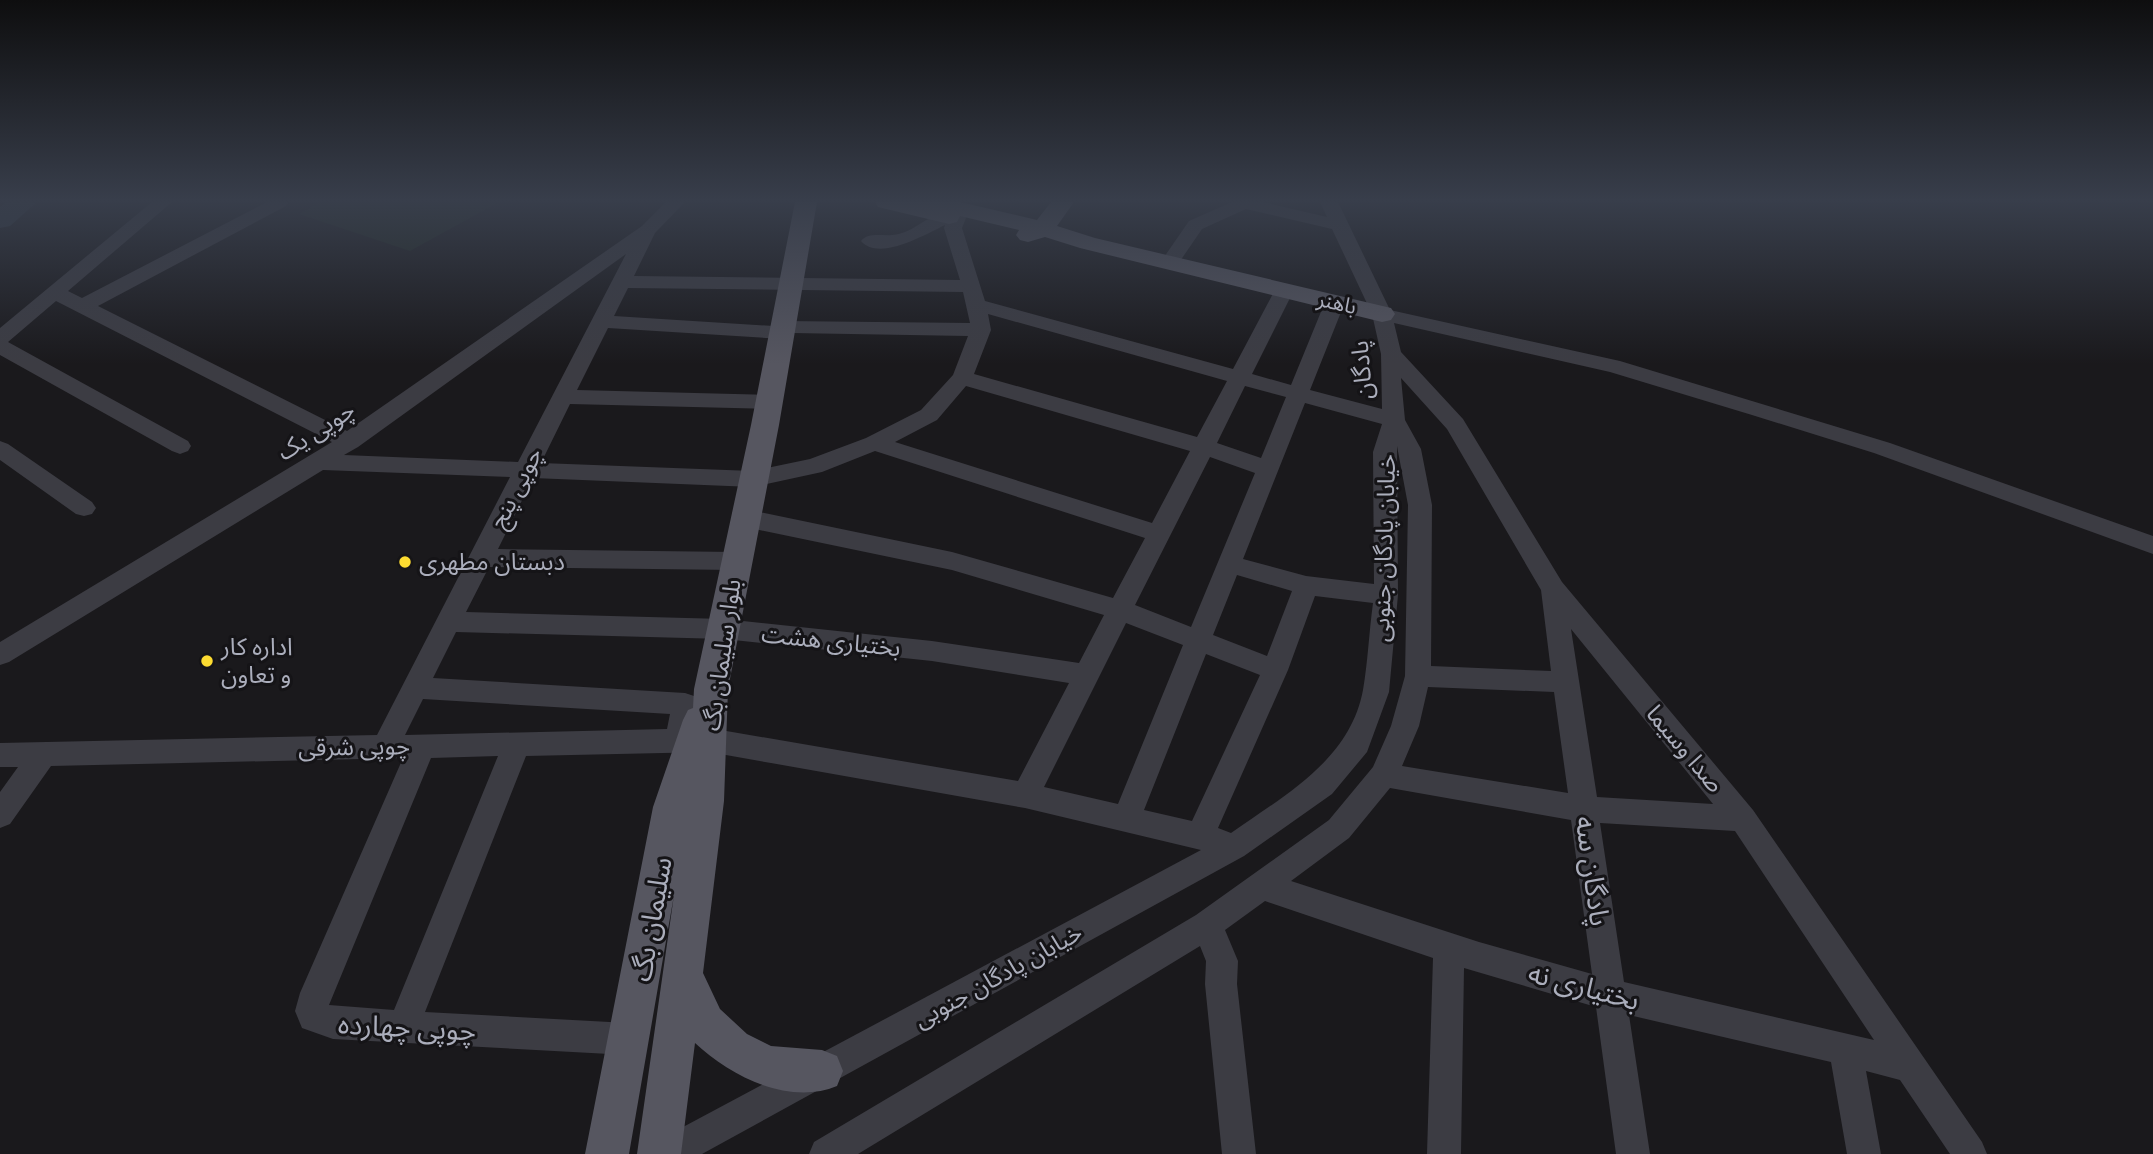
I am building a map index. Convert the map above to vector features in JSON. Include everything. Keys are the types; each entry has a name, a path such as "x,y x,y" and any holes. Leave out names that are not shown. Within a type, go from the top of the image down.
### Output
{"main road":[{"name":"بلوار سلیمان بگ","path":"659,1154 706,801 693,741 711,689 724,629 796,256"},
{"name":"باهنر","path":"1140,256 1382,314"},
{"name":"سلیمان بگ","path":"607,1154 671,807 693,741"},
{"path":"683,974 705,1024 732,1049 769,1067 822,1071"}],"street":[{"path":"0,338 98,256"},
{"path":"83,306 181,256"},
{"name":"چوپی یک","path":"0,655 319,462 612,256"},
{"name":"چوپی پنج","path":"384,747 635,256"},
{"path":"319,462 753,478 814,466 874,443 929,415 962,378 981,330 962,256"},
{"path":"1169,263 1174,256"},
{"name":"پادگان","path":"1355,256 1382,314 1391,354 1390,395 1395,420"},
{"path":"621,282 790,285 974,296 1297,395 1395,420"},
{"path":"1025,795 1284,290"},
{"path":"56,293 349,442"},
{"path":"1126,819 1335,302"},
{"path":"1382,314 1613,366 1760,410 1882,448 2153,545"},
{"path":"601,321 782,330 981,330"},
{"path":"0,346 180,446"},
{"name":"صدا وسیما","path":"1391,354 1455,424 1553,589 1743,819 1970,1154"},
{"path":"962,378 1204,447 1268,469"},
{"path":"562,397 769,402"},
{"name":"خیابان پادگان جنوبی","path":"667,1154 1234,847 1322,785 1357,744 1376,692 1386,595 1384,452 1395,420"},
{"name":"خیابان پادگان جنوبی","path":"826,1154 1207,925 1339,829 1384,775 1405,726 1418,676 1420,505 1410,449 1395,420"},
{"path":"874,443 1159,534"},
{"path":"0,449 84,508"},
{"path":"745,518 952,561 1120,610 1275,670"},
{"path":"481,558 736,561"},
{"path":"1229,564 1306,586 1386,595"},
{"path":"1200,836 1275,670 1306,586"},
{"name":"پادگان سه","path":"1553,589 1633,1154"},
{"name":"بختیاری هشت","path":"448,622 724,629 932,651 1087,675"},
{"path":"1418,676 1566,682"},
{"path":"414,688 685,704 693,741 1025,795 1200,836 1234,847"},
{"name":"چوپی شرقی","path":"0,755 693,741"},
{"path":"403,1027 516,745"},
{"name":"چوپی چهارده","path":"422,746 316,993 311,1011 313,1017 320,1021 403,1027 628,1039"},
{"path":"0,815 44,753"},
{"path":"1384,775 1584,809 1743,819"},
{"name":"بختیاری نه","path":"1262,886 1449,948 1611,995 1845,1048 1911,1066"},
{"path":"1207,925 1222,961 1221,984 1239,1154"},
{"path":"1444,1154 1449,948"},
{"path":"1845,1048 1864,1154"}],"place":[{"name":"دبستان مطهری","path":"405,562"},
{"name":"اداره کار و تعاون","path":"207,661"}]}
